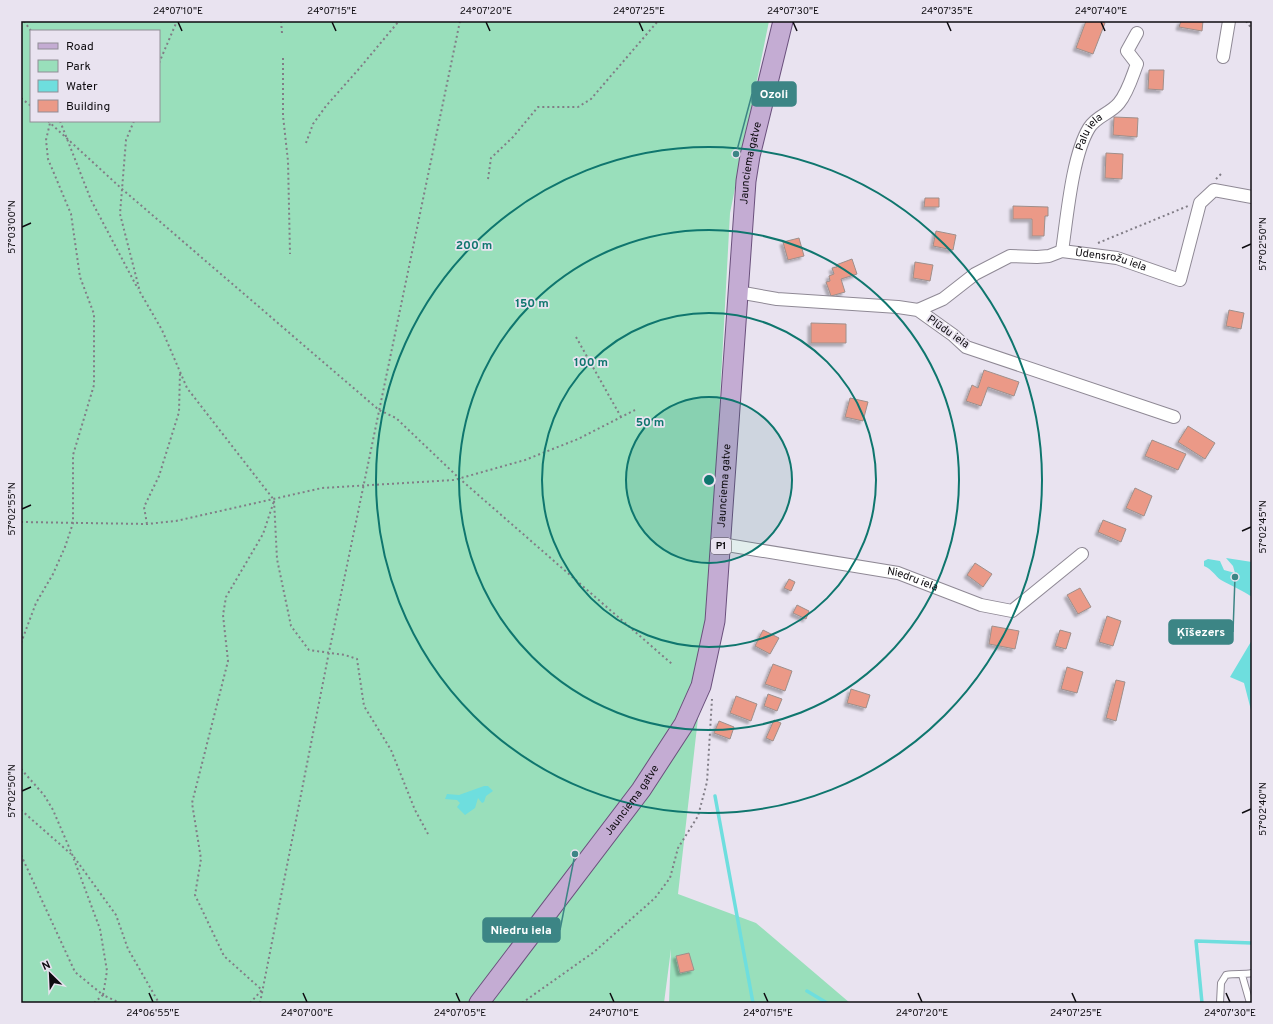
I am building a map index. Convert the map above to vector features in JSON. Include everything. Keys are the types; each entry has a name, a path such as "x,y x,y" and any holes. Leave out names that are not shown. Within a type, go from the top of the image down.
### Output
{"main road":[{"name":"Jaunciema gatve","path":"480,1003 641,790 684,724 701,686 710,651 715,621 746,181 750,156 783,21"}],"street":[{"path":"1223,57 1229,21"},
{"name":"Palu iela","path":"1062,251 1077,157 1088,128 1098,117 1119,104 1128,89 1137,64 1127,52 1137,33"},
{"name":"Ūdensrožu iela","path":"918,310 943,299 976,274 1010,256 1049,256 1062,251 1117,258 1180,280 1200,203 1214,190 1252,196"},
{"name":"Plūdu iela","path":"738,292 777,299 898,307 918,310 953,335 966,348 1174,417"},
{"name":"Niedru iela","path":"721,544 898,573 982,605 1012,611 1082,554"}],"lane":[{"path":"1220,1003 1221,983 1226,975 1236,973 1242,975 1252,972"},
{"path":"1242,975 1250,1003"}],"path":[{"path":"24,21 30,30"},
{"path":"160,61 177,21"},
{"path":"281,21 282,33"},
{"path":"306,143 313,124 326,106 399,21"},
{"path":"260,1003 329,652 460,21"},
{"path":"488,179 491,158 513,138 538,107 578,108 591,99 658,21"},
{"path":"1246,21 1252,29"},
{"path":"283,58 283,116 288,161 290,254"},
{"path":"21,98 30,105"},
{"path":"21,643 36,603 53,574 66,547 73,523 73,455 94,385 94,314 80,277 71,214 48,159 46,140 49,122"},
{"path":"50,122 122,189 379,410 396,418 460,479 672,664"},
{"path":"60,122 91,200 162,330 187,388 274,500 277,559 291,626 309,650 329,652 357,659 364,706 391,750 415,810 428,834"},
{"path":"134,122 126,140 120,214 140,292"},
{"path":"1212,182 1223,172"},
{"path":"1098,243 1185,208 1191,203"},
{"path":"576,337 621,417"},
{"path":"147,524 144,507 159,476 179,412 180,371"},
{"path":"21,522 147,524 176,521 322,488 460,479 525,460 578,438 635,410"},
{"path":"262,990 224,956 195,895 201,859 192,803 228,661 222,615 226,596 263,534 274,500"},
{"path":"522,1003 594,952 655,898 670,878 678,848 698,816 707,782 713,694"},
{"path":"21,769 44,795 72,854 100,929 107,971 103,995 94,1003"},
{"path":"21,810 72,854 116,915 128,949 159,1003"},
{"path":"21,855 75,972 103,995 120,1003"},
{"path":"250,1003 262,990"}],"green space":[{"path":"21,21 769,21 730,213 707,639 678,894 756,923 850,1003 669,1003 671,949 664,1003 21,1003"}],"water":[{"path":"1226,558 1252,562 1252,597 1221,580 1210,569 1204,566 1204,561 1208,559 1220,561 1224,570 1235,573 1233,566"},
{"path":"1252,640 1252,714 1244,683 1230,677"},
{"path":"488,786 493,791 486,796 484,802 482,803 478,798 475,808 465,815 457,807 460,803 457,800 445,799 447,794 459,795"}],"building":[{"path":"1086,21 1100,21 1105,23 1093,54 1076,48"},
{"path":"1181,21 1203,21 1202,31 1179,27"},
{"path":"1149,70 1164,70 1163,90 1148,89"},
{"path":"1114,117 1138,118 1137,137 1113,135"},
{"path":"1106,153 1123,154 1122,179 1105,178"},
{"path":"925,198 939,198 939,207 924,207"},
{"path":"1013,206 1048,207 1048,216 1045,216 1044,236 1032,236 1032,219 1013,219"},
{"path":"936,231 956,235 953,250 933,246"},
{"path":"799,238 804,256 788,260 783,242"},
{"path":"852,259 857,274 841,279 845,292 831,296 826,282 830,281 829,276 834,274 832,268"},
{"path":"915,262 933,265 930,281 913,278"},
{"path":"1229,310 1244,313 1241,329 1226,326"},
{"path":"811,323 846,324 846,343 811,343"},
{"path":"984,370 1019,382 1014,396 988,387 981,406 966,401 972,385 978,388"},
{"path":"850,398 868,402 863,421 845,417"},
{"path":"1188,426 1215,443 1205,459 1178,442"},
{"path":"1152,440 1186,454 1178,470 1145,456"},
{"path":"1135,488 1152,496 1144,516 1126,508"},
{"path":"1103,520 1126,529 1121,542 1098,532"},
{"path":"975,563 992,574 983,587 967,575"},
{"path":"789,579 795,582 791,591 784,588"},
{"path":"1080,588 1091,607 1078,614 1067,595"},
{"path":"797,605 809,611 806,619 793,613"},
{"path":"1107,616 1121,621 1113,646 1099,642"},
{"path":"992,626 1019,631 1015,649 989,644"},
{"path":"763,630 779,638 770,654 755,646"},
{"path":"1060,630 1071,633 1066,649 1055,646"},
{"path":"773,664 792,671 785,691 765,684"},
{"path":"1067,667 1083,672 1077,693 1061,689"},
{"path":"1116,680 1125,682 1116,721 1106,718"},
{"path":"851,689 870,695 866,708 847,703"},
{"path":"768,694 782,699 777,711 764,706"},
{"path":"736,696 757,704 751,721 730,713"},
{"path":"774,720 781,723 773,741 766,738"},
{"path":"719,721 734,727 730,739 714,733"},
{"path":"689,953 694,970 680,973 676,956"}],"waterway":[{"path":"715,796 753,1003"},
{"path":"1202,1003 1196,941 1252,943"},
{"path":"807,991 827,1003"}],"place":[{"name":"Ozoli","path":"736,154"},
{"name":"Ķīšezers","path":"1235,577"},
{"name":"Niedru iela","path":"575,854"}]}
